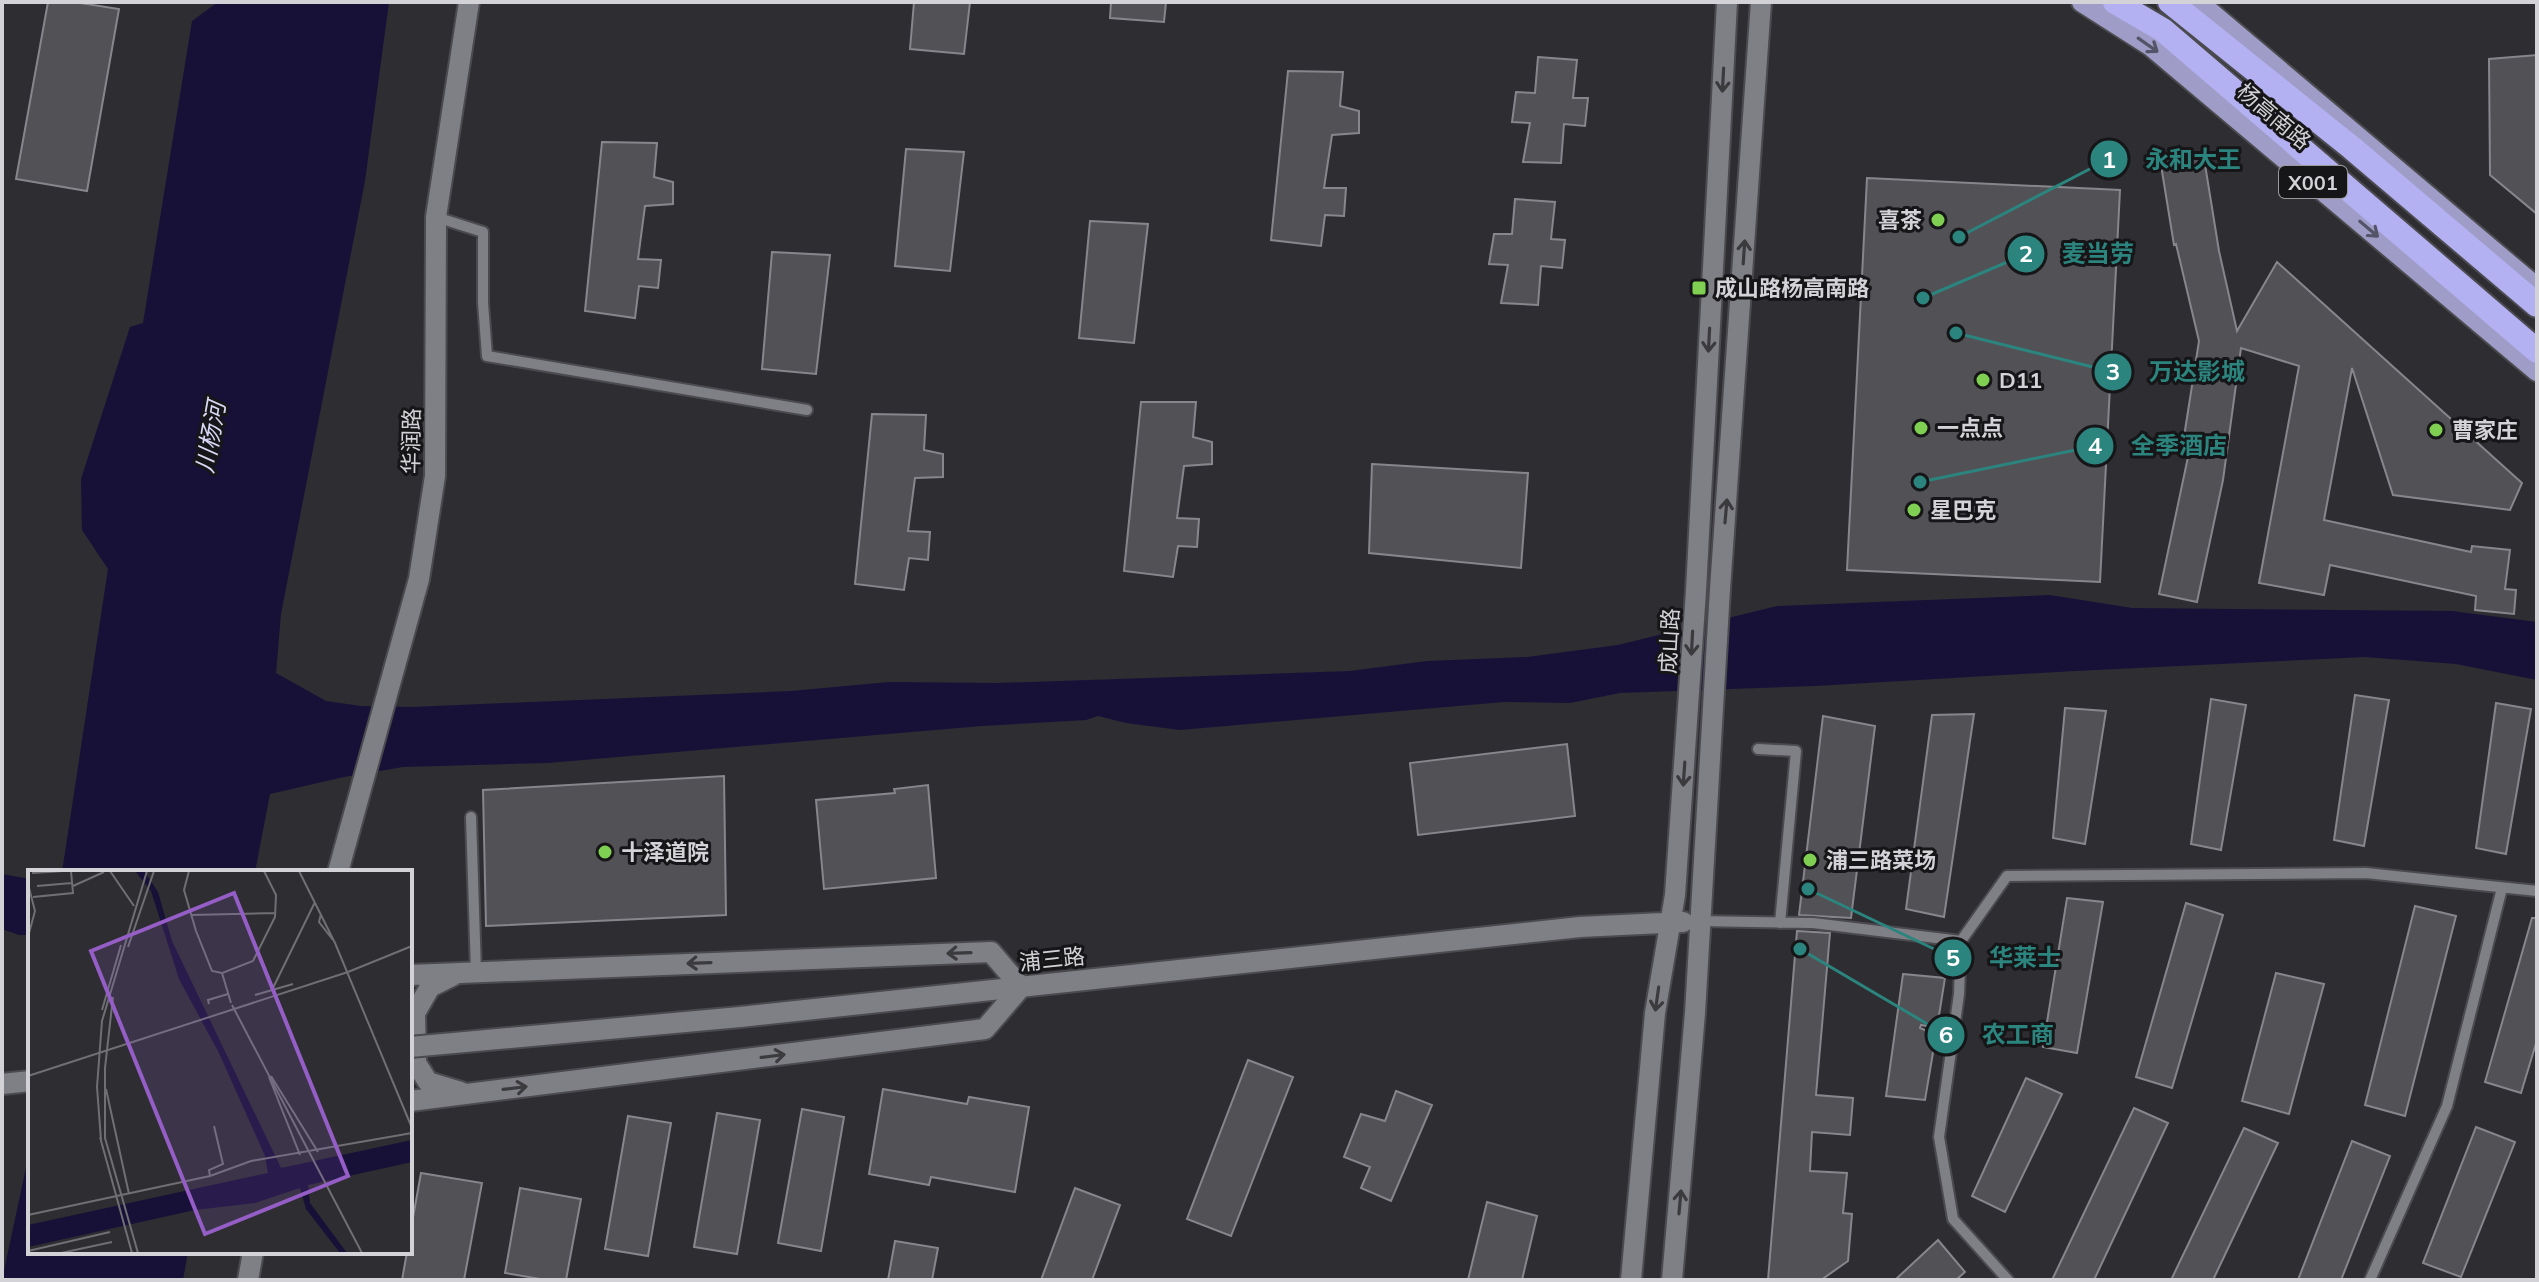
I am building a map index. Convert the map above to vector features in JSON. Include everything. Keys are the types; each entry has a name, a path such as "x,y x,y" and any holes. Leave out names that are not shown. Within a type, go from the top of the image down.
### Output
{"highway":[{"name":"杨高南路","path":"2115,2 2163,30 2537,351"},
{"name":"杨高南路","path":"2170,2 2352,148 2537,305"}],"main road":[{"name":"华润路","path":"339,870 419,579 435,476 436,217 469,2"},
{"name":"成山路","path":"1631,1280 1655,1013 1675,895 1696,591 1727,2"},
{"path":"1674,1278 1694,1029 1720,589 1761,2"},
{"name":"杨高南路","path":"2082,2 2151,46 2537,371"},
{"name":"杨高南路","path":"2198,2 2537,288"},
{"name":"浦三路","path":"412,1047 740,1017 1580,927 1699,921"},
{"path":"412,975 991,952 1021,987 985,1029 412,1101"},
{"path":"467,972 430,987 415,1013 416,1063 428,1082 468,1094"},
{"path":"2,1084 28,1081"},
{"path":"248,1280 253,1254"}],"lane":[{"path":"436,217 483,232 487,356 807,410"},
{"path":"1758,749 1796,751 1780,923"},
{"path":"467,972 471,817"},
{"path":"2008,1280 1953,1219 1939,1137 1959,994 1961,941 2007,876 2366,873 2537,891"},
{"path":"2370,1280 2447,1106 2502,888"},
{"path":"1699,921 1873,929 1961,941"}],"water":[{"name":"川杨河","path":"218,2 389,2 365,181 281,614 276,673 326,701 361,706 412,707 791,691 889,682 998,683 1350,671 1427,661 1527,657 1618,645 1777,606 2050,595 2132,608 2452,611 2537,622 2537,680 2456,664 2365,657 1815,686 1620,693 1570,703 1504,702 1180,730 1098,716 1086,720 548,763 403,767 270,794 255,870 62,870 108,569 82,530 81,479 130,327 143,323 192,21"},
{"path":"2,874 28,879 28,935 2,929"},
{"path":"28,1158 28,1254 188,1254 183,1280 2,1280"}],"building":[{"path":"48,2 74,2 119,9 87,191 16,179"},
{"path":"914,2 970,2 964,54 910,49"},
{"path":"1111,2 1166,2 1164,22 1110,18"},
{"path":"2537,55 2537,214 2490,175 2489,59"},
{"path":"1538,57 1577,60 1573,98 1588,98 1585,126 1564,124 1561,163 1523,162 1530,123 1512,122 1516,92 1535,93"},
{"path":"1288,71 1343,72 1340,106 1359,111 1359,133 1332,135 1324,188 1346,188 1344,216 1325,215 1321,246 1271,240"},
{"path":"602,142 657,143 654,177 673,182 673,204 645,206 638,259 661,260 658,288 639,286 635,318 585,311"},
{"path":"906,149 964,152 950,271 895,266"},
{"path":"2203,152 2219,251 2237,331 2277,262 2522,483 2510,510 2393,495 2352,368 2324,520 2471,552 2472,546 2510,550 2505,589 2516,590 2514,614 2475,610 2476,596 2330,565 2324,595 2259,583 2299,366 2241,348 2223,480 2197,602 2159,594 2188,457 2181,456 2199,341 2174,245 2160,159"},
{"name":"D11","path":"1867,178 2120,190 2100,582 1847,570"},
{"path":"1515,199 1555,202 1551,239 1565,240 1562,268 1541,266 1538,305 1501,303 1508,265 1489,264 1494,234 1512,234"},
{"path":"1090,221 1148,224 1134,343 1079,338"},
{"path":"772,252 830,255 816,374 762,369"},
{"path":"1141,402 1196,402 1193,437 1212,442 1212,464 1184,466 1177,518 1199,519 1197,547 1178,546 1173,577 1124,571"},
{"path":"872,414 926,415 924,450 943,454 943,477 915,478 908,531 930,532 928,560 909,558 904,590 855,584"},
{"path":"1372,464 1528,473 1521,568 1369,553"},
{"path":"2355,695 2389,700 2364,846 2334,840"},
{"path":"2211,699 2246,705 2221,850 2191,844"},
{"path":"2496,703 2531,709 2506,854 2476,848"},
{"path":"2065,708 2106,711 2085,844 2053,838"},
{"path":"1974,714 1944,917 1906,909 1932,715"},
{"path":"1823,716 1875,726 1851,918 1799,915"},
{"path":"1567,744 1575,816 1418,835 1410,763"},
{"name":"十泽道院","path":"724,776 726,915 486,926 483,790"},
{"path":"928,785 936,878 824,889 816,800 895,793 894,789"},
{"path":"2067,898 2103,902 2077,1053 2043,1047"},
{"path":"2186,903 2223,915 2172,1088 2136,1077"},
{"path":"2415,906 2456,916 2405,1116 2365,1105"},
{"path":"2532,918 2537,918 2537,1040 2521,1093 2485,1082"},
{"path":"1797,931 1830,933 1816,1095 1853,1098 1850,1135 1812,1132 1810,1171 1847,1173 1843,1213 1852,1214 1848,1261 1821,1280 1768,1280"},
{"path":"2276,973 2324,984 2289,1114 2242,1101"},
{"path":"1903,974 1945,978 1937,1028 1921,1025 1920,1028 1936,1035 1925,1100 1886,1096"},
{"path":"1248,1060 1293,1077 1231,1236 1187,1219"},
{"path":"2026,1078 2062,1094 2005,1212 1972,1196"},
{"path":"883,1089 967,1104 969,1097 1029,1107 1015,1192 931,1177 929,1185 869,1174"},
{"path":"1396,1091 1432,1105 1391,1201 1361,1188 1370,1167 1344,1157 1361,1114 1385,1121"},
{"path":"2134,1108 2168,1123 2094,1280 2052,1280"},
{"path":"802,1109 844,1117 821,1251 778,1243"},
{"path":"717,1113 760,1120 737,1254 694,1247"},
{"path":"628,1116 671,1123 648,1256 605,1249"},
{"path":"2476,1127 2515,1142 2461,1277 2423,1263"},
{"path":"2244,1128 2278,1143 2213,1280 2171,1280"},
{"path":"2352,1141 2390,1156 2341,1280 2298,1280"},
{"path":"421,1173 482,1183 464,1280 402,1280 407,1254 412,1254 412,1223"},
{"path":"520,1188 581,1199 566,1280 505,1273"},
{"path":"1075,1188 1120,1205 1092,1280 1041,1280"},
{"path":"1487,1202 1537,1216 1522,1280 1468,1280"},
{"path":"1938,1240 1965,1272 1956,1280 1895,1280"},
{"path":"895,1241 938,1248 932,1280 888,1280"}],"place":[{"name":"喜茶","path":"1938,220"},
{"name":"永和大王","path":"1959,237"},
{"name":"成山路杨高南路","path":"1699,288"},
{"name":"麦当劳","path":"1923,298"},
{"name":"万达影城","path":"1956,333"},
{"name":"D11","path":"1983,380"},
{"name":"一点点","path":"1921,428"},
{"name":"曹家庄","path":"2436,430"},
{"name":"全季酒店","path":"1920,482"},
{"name":"星巴克","path":"1914,510"},
{"name":"十泽道院","path":"605,852"},
{"name":"浦三路菜场","path":"1810,860"},
{"name":"华莱士","path":"1808,889"},
{"name":"农工商","path":"1800,949"}]}
